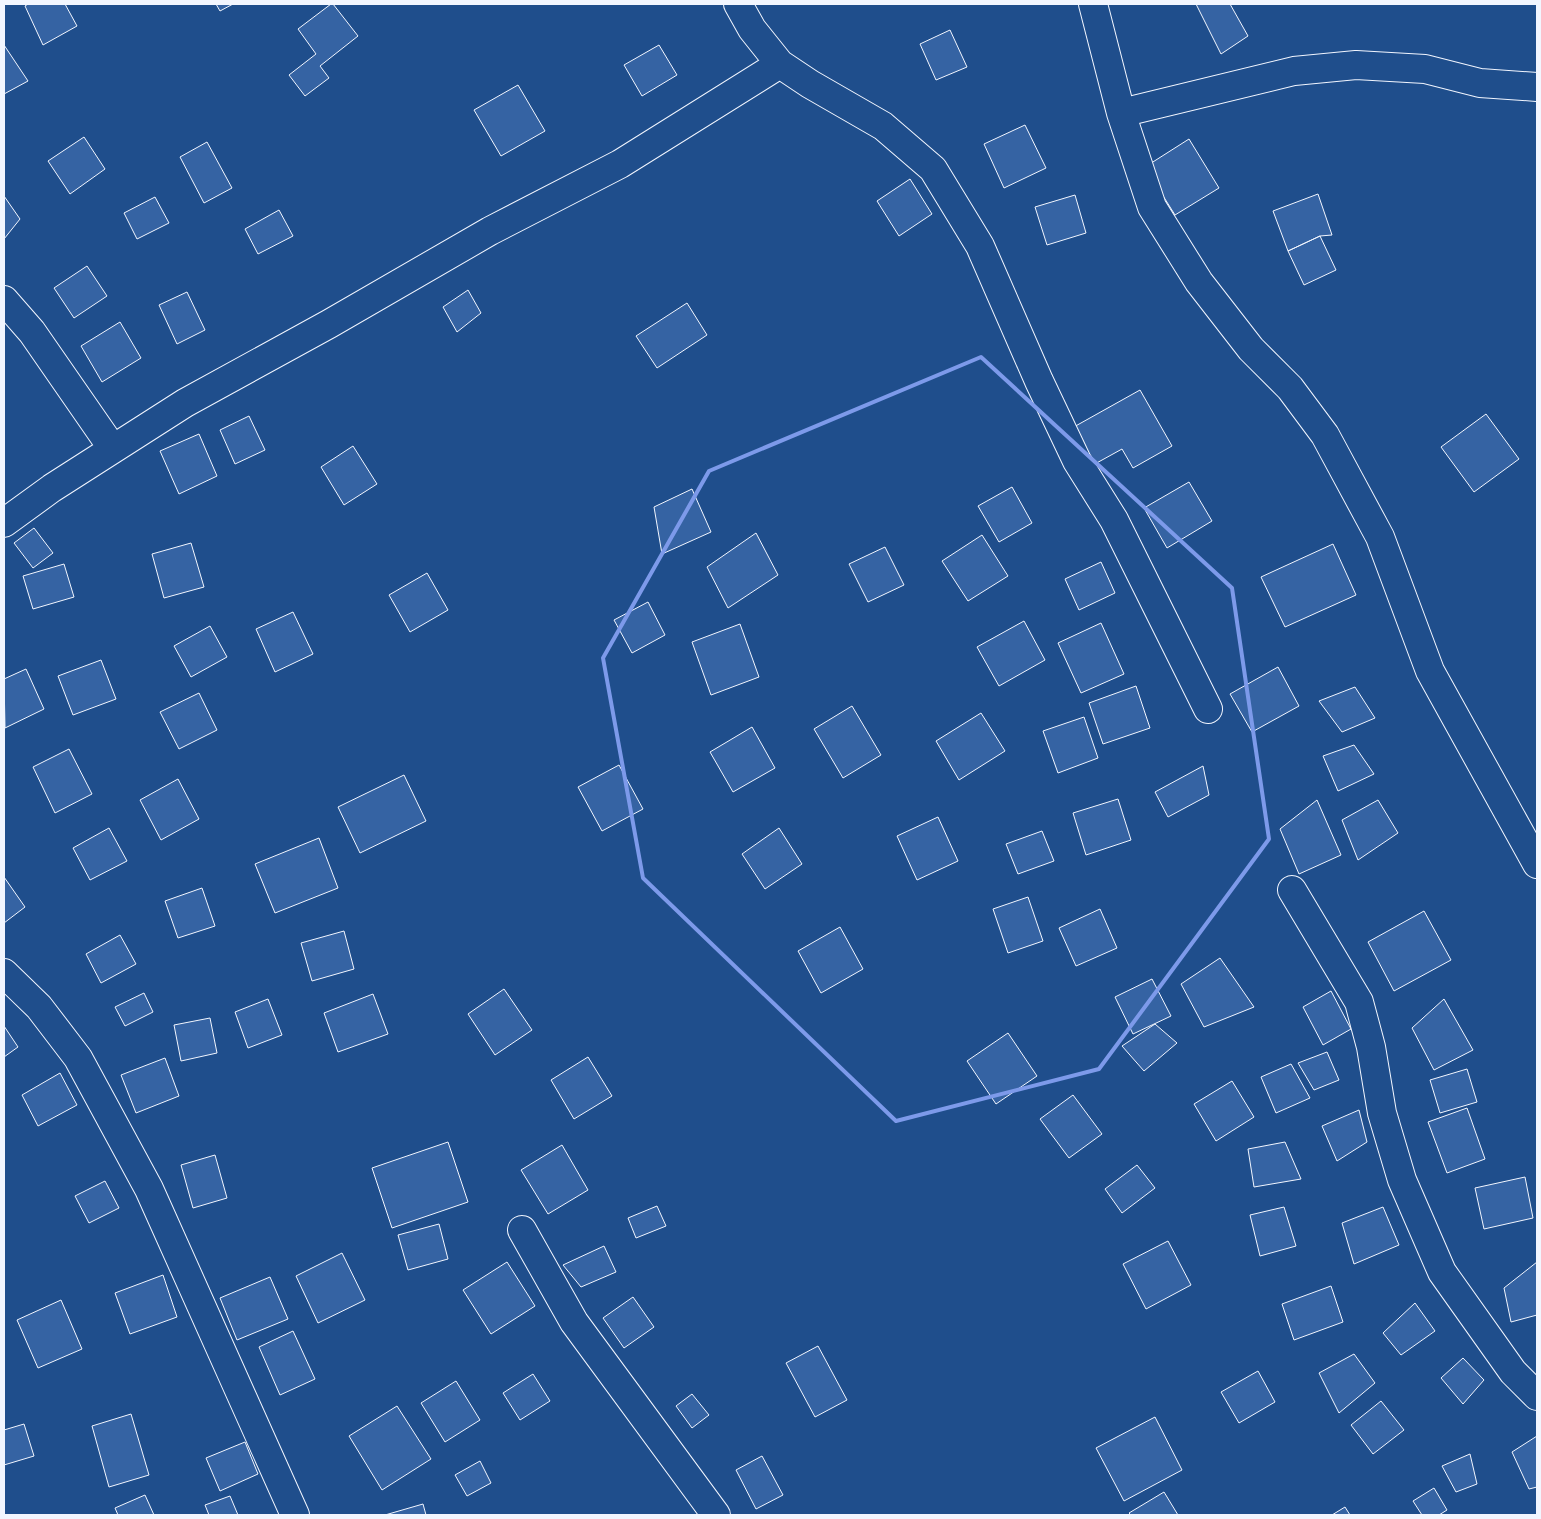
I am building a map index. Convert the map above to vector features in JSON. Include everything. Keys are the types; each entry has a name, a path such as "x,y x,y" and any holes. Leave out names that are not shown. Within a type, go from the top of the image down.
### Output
{"street":[{"path":"738,4 752,29 780,64 810,84 883,126 933,169 980,246 1039,381 1077,461 1114,520 1208,709"},
{"path":"1093,4 1121,113 1152,207 1199,282 1252,349 1290,388 1325,434 1380,537 1430,671 1537,864"},
{"path":"4,523 52,488 185,402 329,324 490,231 620,164 780,64"},
{"path":"1121,113 1294,71 1356,65 1425,68 1480,83 1537,87"},
{"path":"4,300 32,332 113,449"},
{"path":"1292,890 1359,1002 1371,1047 1382,1113 1402,1180 1442,1272 1513,1372 1537,1396"},
{"path":"4,973 39,1007 78,1058 149,1189 295,1515"},
{"path":"522,1230 574,1322 716,1515"}],"highlighted area":[{"path":"981,357 1232,588 1269,839 1099,1069 896,1121 643,878 603,658 709,471"}],"building":[{"path":"28,4 65,4 77,26 43,45 25,6"},
{"path":"216,4 233,4 220,11"},
{"path":"333,4 358,36 320,66 329,78 305,96 289,75 316,54 298,29"},
{"path":"1196,4 1230,4 1248,36 1221,54"},
{"path":"950,30 967,67 936,80 920,44"},
{"path":"4,45 28,81 4,94"},
{"path":"659,45 677,75 642,96 624,65"},
{"path":"518,85 545,131 501,156 474,110"},
{"path":"1025,125 1046,168 1004,188 984,144"},
{"path":"84,137 105,169 70,194 48,161"},
{"path":"1189,139 1219,188 1175,215 1145,167"},
{"path":"207,142 232,188 204,203 180,157"},
{"path":"910,179 932,214 899,236 877,201"},
{"path":"1318,194 1332,235 1320,236 1288,251 1273,211"},
{"path":"1075,195 1086,233 1047,245 1035,207"},
{"path":"4,196 20,219 4,239"},
{"path":"155,197 169,223 137,239 124,213"},
{"path":"279,210 293,236 258,254 245,229"},
{"path":"1320,236 1336,270 1304,285 1288,251"},
{"path":"87,266 107,296 74,318 54,288"},
{"path":"468,290 481,313 457,332 443,307"},
{"path":"187,292 205,330 177,344 159,305"},
{"path":"687,303 707,335 657,368 636,336"},
{"path":"120,322 141,358 102,382 81,346"},
{"path":"1140,390 1172,446 1133,468 1122,449 1093,465 1072,428"},
{"path":"1486,414 1519,459 1474,492 1441,447"},
{"path":"249,416 265,450 235,464 220,430"},
{"path":"199,434 217,476 179,494 160,451"},
{"path":"353,446 377,484 344,505 321,467"},
{"path":"1189,482 1212,521 1167,548 1144,508"},
{"path":"1012,487 1032,523 999,542 978,506"},
{"path":"692,489 711,532 662,554 654,507"},
{"path":"34,528 53,553 33,568 14,543"},
{"path":"756,533 778,575 728,608 707,567"},
{"path":"982,535 1008,576 968,601 942,561"},
{"path":"191,543 204,587 164,598 152,554"},
{"path":"1333,544 1356,595 1285,627 1261,577"},
{"path":"885,547 904,585 868,602 849,564"},
{"path":"1101,562 1115,593 1079,610 1065,579"},
{"path":"64,564 74,597 33,609 23,576"},
{"path":"427,573 448,610 410,632 389,595"},
{"path":"648,602 665,635 632,653 614,620"},
{"path":"293,612 313,654 275,672 256,629"},
{"path":"1024,621 1045,660 999,686 977,647"},
{"path":"1101,623 1124,674 1081,693 1058,643"},
{"path":"740,624 759,677 711,695 692,642"},
{"path":"210,626 227,657 191,677 174,646"},
{"path":"101,660 116,699 73,715 58,676"},
{"path":"1278,667 1299,706 1252,732 1230,694"},
{"path":"26,669 44,709 5,728 4,679"},
{"path":"1136,686 1150,728 1103,744 1089,703"},
{"path":"1355,687 1375,718 1342,732 1319,701"},
{"path":"199,693 217,730 179,749 160,712"},
{"path":"852,706 881,755 843,778 814,729"},
{"path":"981,713 1005,751 959,780 936,741"},
{"path":"1084,717 1098,758 1058,773 1043,731"},
{"path":"752,727 775,768 733,792 710,752"},
{"path":"1354,745 1374,774 1338,791 1323,756"},
{"path":"69,749 92,794 55,813 33,767"},
{"path":"619,765 643,809 602,831 578,787"},
{"path":"1203,766 1209,795 1168,817 1155,792"},
{"path":"404,775 426,821 360,853 338,807"},
{"path":"178,779 199,819 161,840 140,800"},
{"path":"1118,799 1131,840 1086,855 1073,813"},
{"path":"1317,800 1341,855 1299,874 1280,829"},
{"path":"1378,800 1398,833 1358,860 1342,820"},
{"path":"938,817 958,861 917,880 897,836"},
{"path":"109,828 127,861 90,880 73,848"},
{"path":"779,828 802,864 765,889 742,854"},
{"path":"1042,831 1054,861 1018,874 1006,844"},
{"path":"319,838 338,888 275,913 255,864"},
{"path":"4,877 25,907 4,923"},
{"path":"202,888 215,926 178,938 165,901"},
{"path":"1028,897 1043,941 1008,953 993,909"},
{"path":"1100,909 1117,948 1076,966 1059,928"},
{"path":"1424,911 1451,960 1394,991 1368,942"},
{"path":"840,927 863,969 821,993 798,951"},
{"path":"344,931 354,969 312,981 301,943"},
{"path":"120,935 136,964 101,983 86,954"},
{"path":"1220,958 1254,1007 1204,1027 1181,984"},
{"path":"1152,979 1171,1016 1133,1034 1115,997"},
{"path":"504,989 532,1030 495,1055 468,1014"},
{"path":"1331,991 1351,1029 1323,1045 1303,1007"},
{"path":"144,993 153,1012 125,1026 115,1007"},
{"path":"373,994 388,1034 338,1052 324,1013"},
{"path":"268,999 282,1035 248,1048 235,1012"},
{"path":"1444,999 1473,1050 1434,1070 1412,1028"},
{"path":"210,1018 217,1053 181,1061 174,1025"},
{"path":"1155,1024 1177,1043 1144,1071 1122,1046"},
{"path":"4,1026 18,1047 4,1057"},
{"path":"1008,1033 1037,1076 996,1104 967,1061"},
{"path":"1327,1052 1339,1080 1314,1090 1298,1063"},
{"path":"588,1057 612,1096 574,1119 551,1080"},
{"path":"165,1058 179,1096 136,1113 121,1075"},
{"path":"1291,1064 1310,1098 1276,1113 1261,1077"},
{"path":"1467,1069 1477,1102 1440,1113 1430,1080"},
{"path":"60,1073 77,1105 38,1126 22,1095"},
{"path":"1232,1081 1254,1117 1216,1141 1194,1104"},
{"path":"1073,1095 1102,1134 1069,1158 1040,1119"},
{"path":"1467,1108 1485,1159 1447,1173 1428,1122"},
{"path":"1359,1110 1367,1142 1337,1161 1322,1126"},
{"path":"448,1142 468,1202 392,1228 372,1168"},
{"path":"1285,1142 1301,1179 1254,1187 1248,1149"},
{"path":"562,1145 588,1190 548,1214 521,1170"},
{"path":"215,1155 227,1198 193,1208 181,1165"},
{"path":"1137,1165 1155,1188 1122,1213 1105,1189"},
{"path":"1525,1177 1533,1218 1484,1229 1475,1188"},
{"path":"105,1181 119,1208 89,1223 75,1196"},
{"path":"657,1206 666,1226 636,1238 628,1218"},
{"path":"1284,1207 1296,1246 1260,1256 1250,1215"},
{"path":"1383,1207 1399,1245 1354,1264 1342,1223"},
{"path":"439,1224 448,1259 408,1270 398,1235"},
{"path":"1168,1241 1191,1285 1146,1309 1123,1264"},
{"path":"604,1246 616,1272 581,1287 563,1265"},
{"path":"342,1253 365,1300 318,1323 296,1276"},
{"path":"507,1262 535,1306 491,1334 463,1290"},
{"path":"1537,1262 1537,1315 1511,1322 1504,1288"},
{"path":"163,1275 177,1317 130,1334 115,1293"},
{"path":"270,1277 288,1319 237,1340 220,1298"},
{"path":"1331,1286 1343,1322 1294,1340 1282,1304"},
{"path":"633,1297 654,1327 624,1348 603,1318"},
{"path":"61,1300 82,1349 38,1368 17,1320"},
{"path":"1415,1303 1435,1331 1401,1355 1383,1333"},
{"path":"293,1331 315,1379 280,1395 259,1347"},
{"path":"818,1346 847,1400 815,1417 786,1363"},
{"path":"1354,1354 1375,1383 1339,1413 1319,1373"},
{"path":"1463,1358 1484,1380 1463,1404 1441,1378"},
{"path":"1258,1371 1275,1402 1239,1423 1221,1392"},
{"path":"533,1374 550,1401 520,1420 503,1393"},
{"path":"456,1381 480,1420 445,1442 421,1403"},
{"path":"692,1394 709,1415 692,1428 676,1406"},
{"path":"1381,1401 1404,1430 1373,1454 1351,1425"},
{"path":"397,1406 431,1459 382,1490 349,1436"},
{"path":"131,1414 149,1475 109,1487 92,1426"},
{"path":"1155,1417 1182,1470 1124,1501 1096,1448"},
{"path":"24,1424 34,1456 4,1465 4,1430"},
{"path":"1537,1436 1537,1487 1529,1489 1512,1452"},
{"path":"245,1442 258,1474 220,1491 206,1458"},
{"path":"1470,1454 1477,1484 1456,1492 1442,1466"},
{"path":"762,1456 783,1495 756,1509 736,1470"},
{"path":"480,1461 491,1483 467,1496 455,1475"},
{"path":"1434,1488 1447,1510 1439,1515 1422,1515 1413,1501"},
{"path":"1164,1492 1178,1515 1131,1515 1129,1513"},
{"path":"145,1495 154,1515 118,1515 115,1508"},
{"path":"230,1496 238,1515 209,1515 205,1505"},
{"path":"423,1504 426,1515 385,1515"},
{"path":"1345,1507 1350,1515 1332,1515"}]}
